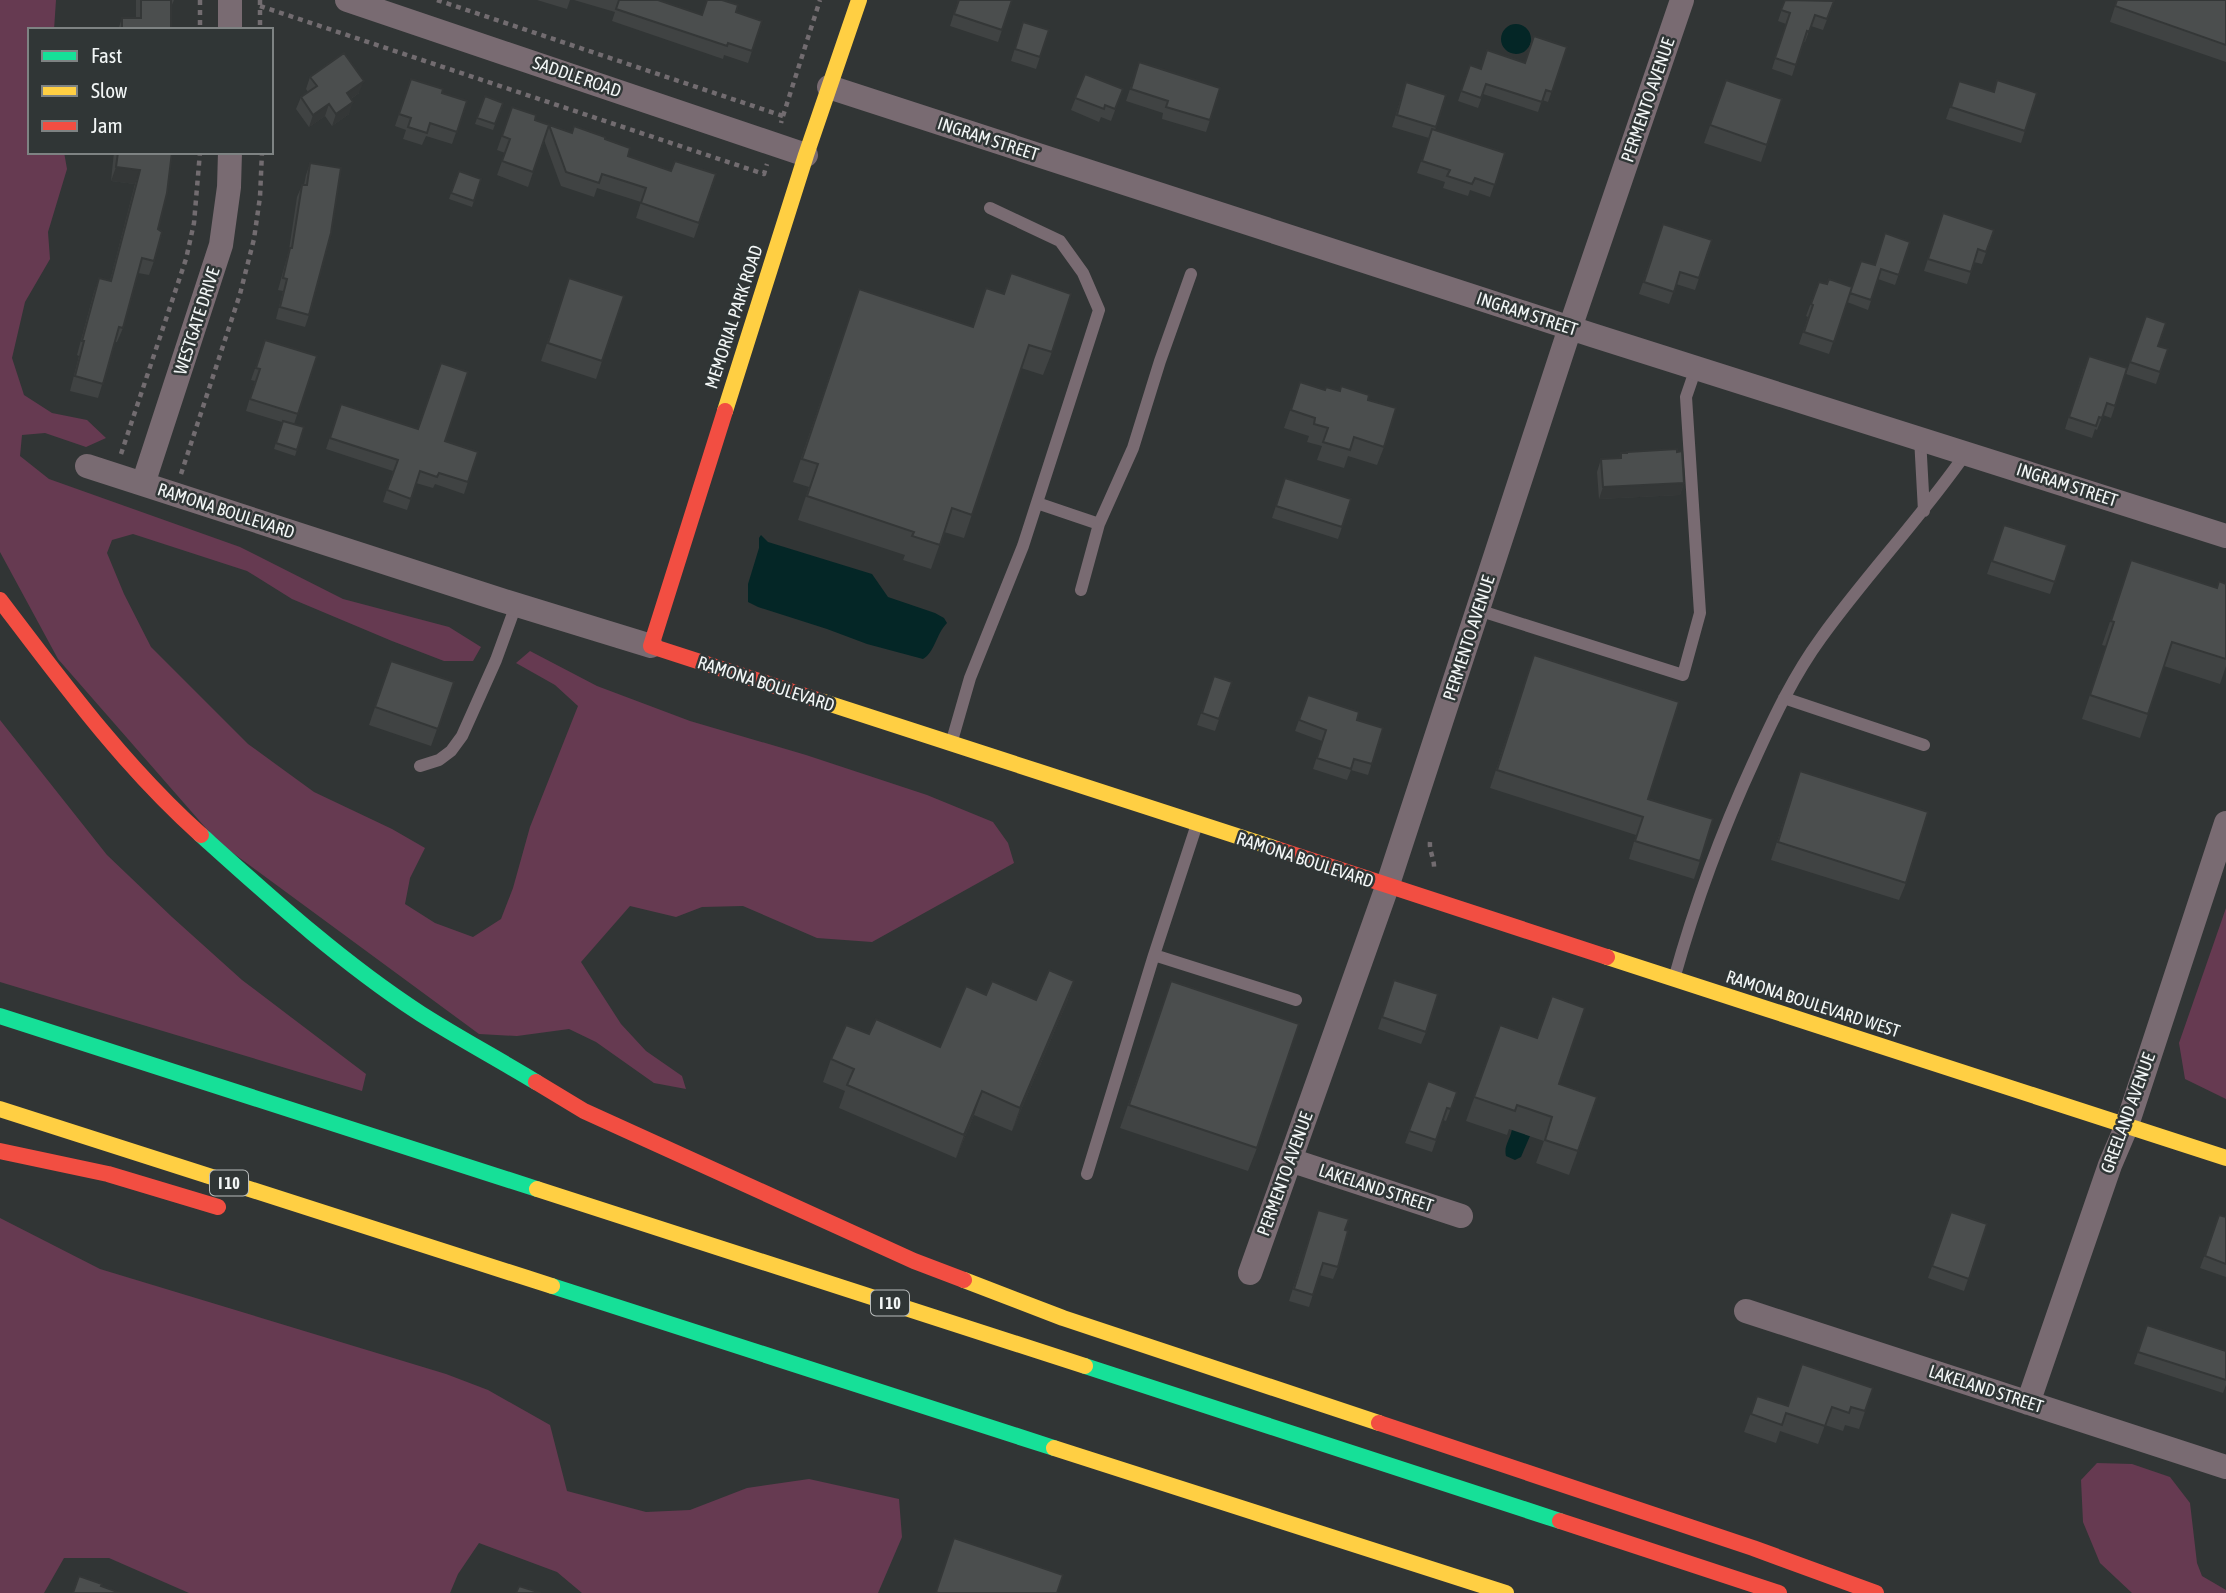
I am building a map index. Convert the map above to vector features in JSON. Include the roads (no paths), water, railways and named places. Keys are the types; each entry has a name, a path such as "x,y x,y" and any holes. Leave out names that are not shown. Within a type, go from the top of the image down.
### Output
{"main road":[{"name":"MEMORIAL PARK ROAD","path":"651,646 806,155 859,0"},
{"path":"0,600 94,723 162,800 281,907 353,965 421,1013 584,1111 914,1261 1063,1318 1753,1548 1876,1593"},
{"name":"RAMONA BOULEVARD","path":"651,646 1387,887"},
{"name":"RAMONA BOULEVARD WEST","path":"1387,887 2226,1157"},
{"name":"I 10","path":"0,1016 1117,1376 1779,1593"},
{"name":"I 10","path":"0,1109 1506,1593"},
{"path":"0,1151 108,1174 239,1213"},
{"path":"356,1241 458,1257"}],"street":[{"path":"230,0 230,28"},
{"name":"SADDLE ROAD","path":"347,0 806,155"},
{"name":"PERMENTO AVENUE","path":"1250,1273 1387,887 1570,328 1682,0"},
{"name":"INGRAM STREET","path":"829,87 1570,328 2226,536"},
{"name":"WESTGATE DRIVE","path":"143,484 221,245 229,187 230,154"},
{"name":"RAMONA BOULEVARD","path":"88,466 651,646"},
{"name":"GREELAND AVENUE","path":"2028,1403 2110,1166 2127,1125 2226,823"},
{"name":"LAKELAND STREET","path":"1290,1160 1461,1216"},
{"name":"LAKELAND STREET","path":"1746,1311 2226,1467"}],"lane":[{"path":"951,744 970,678 1023,546 1099,310 1083,273 1060,241 990,208"},
{"path":"1081,590 1099,524 1133,448 1191,274"},
{"path":"1478,610 1683,675 1700,612 1686,397 1696,368"},
{"path":"1920,438 1924,510"},
{"path":"1674,979 1692,918 1736,800 1784,698 1819,640 1872,569 1924,510 1966,453"},
{"path":"1037,503 1099,524"},
{"path":"420,766 439,760 451,751 462,736 496,660 516,605"},
{"path":"1784,698 1924,745"},
{"path":"1087,1174 1197,824"},
{"path":"1154,955 1296,1000"}],"water":[{"path":"1516,24 1526,29 1531,39 1526,49 1516,54 1506,49 1501,39 1506,29"},
{"path":"761,535 768,542 872,574 888,597 935,613 947,623 923,659 867,644 758,607 748,602 748,584"},
{"path":"1512,1125 1530,1136 1521,1157 1515,1160 1506,1156 1505,1152"}]}
